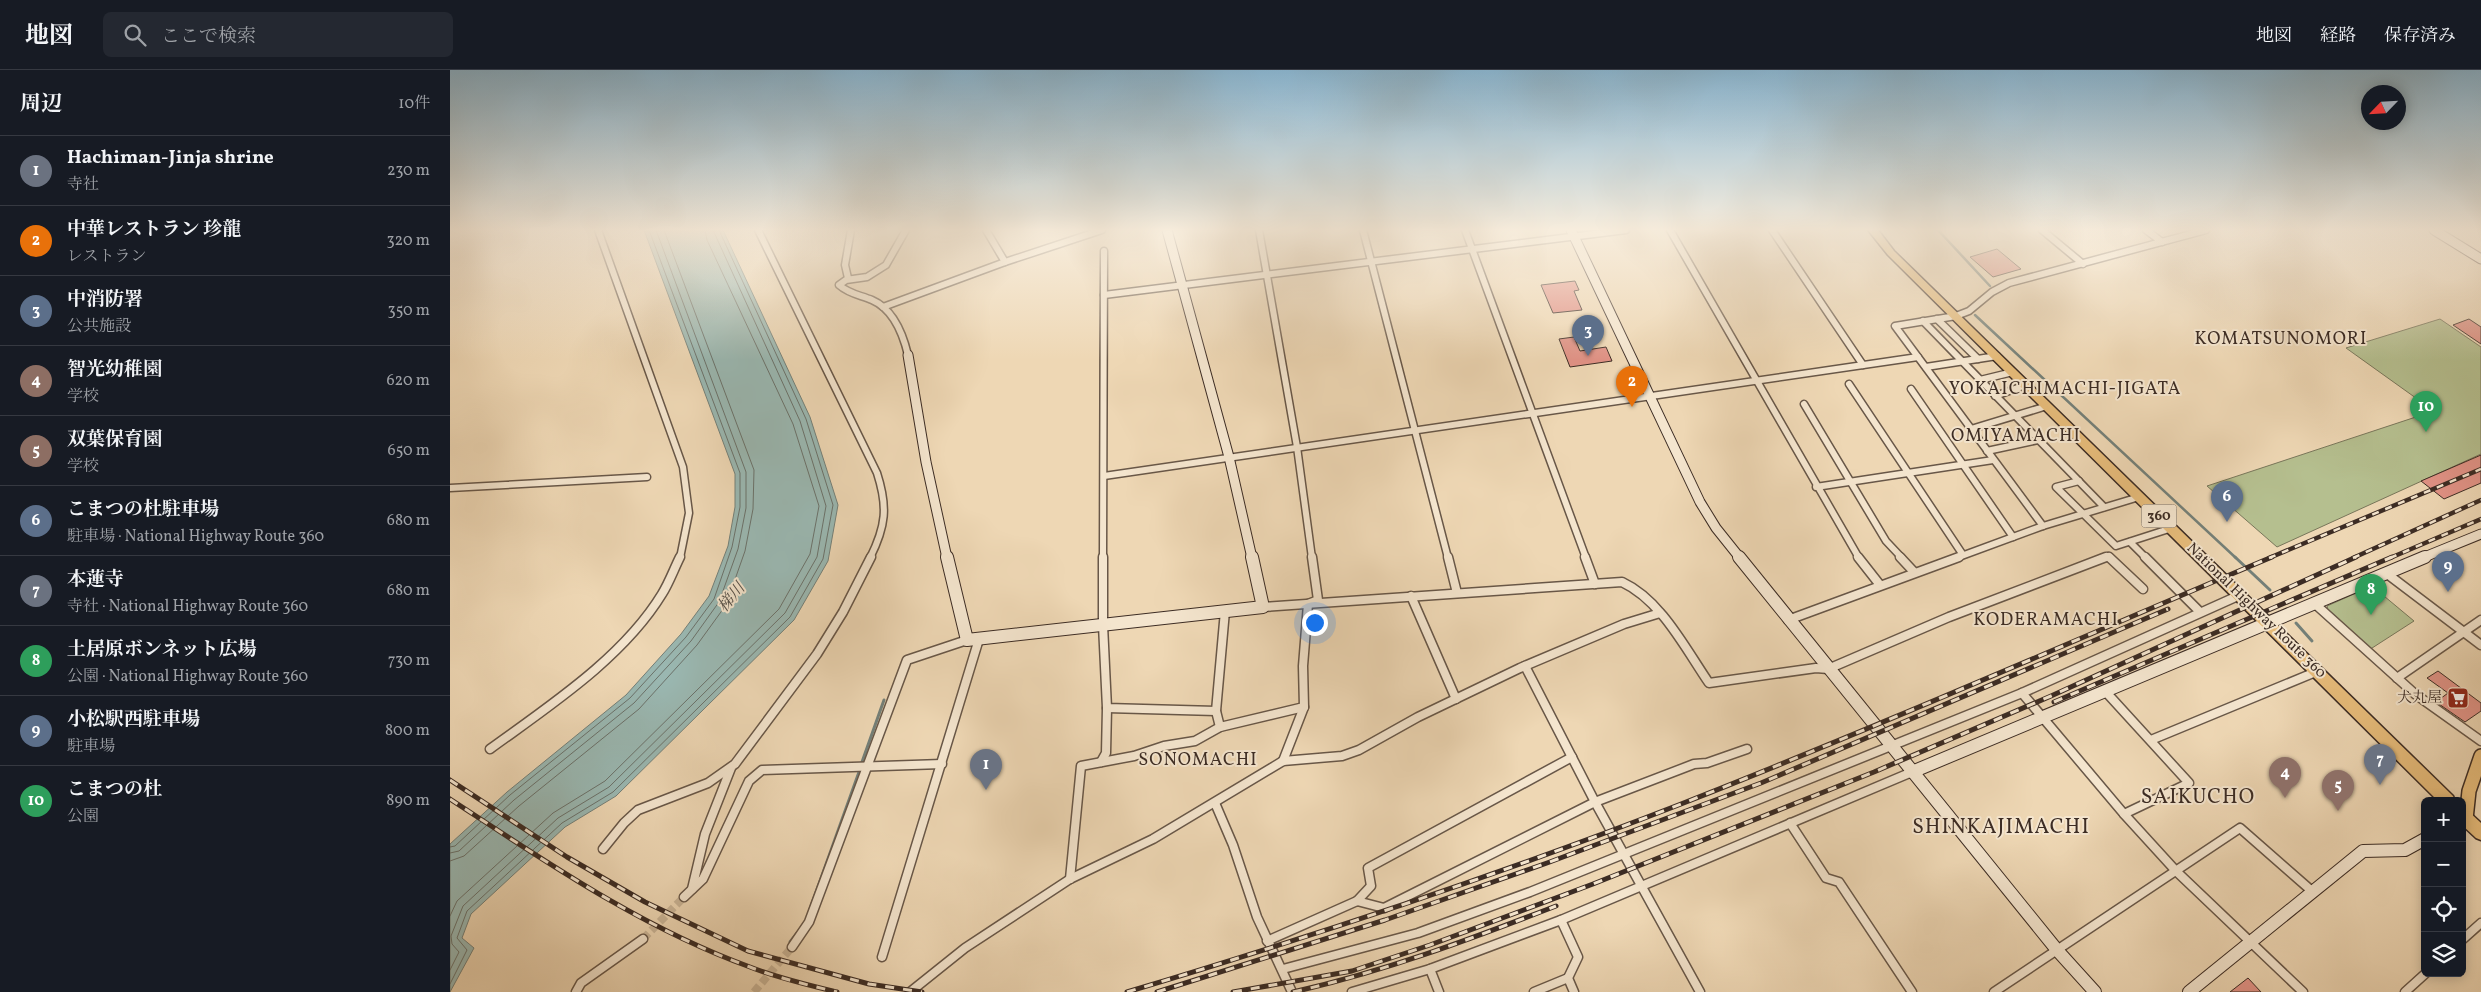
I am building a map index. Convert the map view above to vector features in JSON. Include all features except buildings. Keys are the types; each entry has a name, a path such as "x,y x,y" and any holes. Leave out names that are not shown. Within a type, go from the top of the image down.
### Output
{"highway":[{"name":"National Highway Route 360","path":"1912,273 2268,621 2444,797"},
{"path":"2466,820 2481,833"}],"main road":[{"path":"2466,804 2481,756"}],"street":[{"path":"490,749 586,677 631,634 658,599 673,574 689,527 691,507 688,484 683,467 613,273"},
{"path":"692,889 705,834 731,768 802,677 848,606 884,524 880,480 871,456 780,273"},
{"path":"847,273 848,278"},
{"path":"872,273 864,278 848,278 840,283 840,287 883,307 902,334 908,355 914,408 932,493 967,640"},
{"path":"883,307 975,273"},
{"path":"1101,762 1106,753 1107,708 1102,625 1104,273"},
{"path":"1180,273 1229,457 1263,607"},
{"path":"1104,295 1284,273"},
{"path":"1374,273 1457,593"},
{"path":"1481,273 1595,584"},
{"path":"1591,273 1700,502 1716,528 1788,620 2057,950 2095,992"},
{"path":"1695,273 1852,550 1880,585"},
{"path":"1801,273 1862,365"},
{"path":"2043,526 1895,326 1956,316 1969,311 1998,288 2051,273"},
{"path":"1268,275 1297,447 1318,600 1308,604"},
{"path":"1937,319 1978,359"},
{"path":"1923,321 2104,507"},
{"path":"1926,367 1996,356"},
{"path":"1104,476 1918,357"},
{"path":"1980,380 2013,372"},
{"path":"1849,384 1963,555"},
{"path":"1995,396 2026,385"},
{"path":"1911,389 2013,536"},
{"path":"1804,404 1886,542 1914,572"},
{"path":"1971,429 2047,406"},
{"path":"1987,451 2038,440"},
{"path":"1816,487 1994,460"},
{"path":"450,488 647,478"},
{"path":"2079,481 2056,487 2116,546 2172,528"},
{"path":"1788,620 2013,536 2139,497"},
{"path":"1352,992 1368,990 1430,969 1561,920 2043,718 2268,621 2481,534"},
{"path":"2130,542 2200,612"},
{"path":"792,947 810,922 907,660 967,640 1263,607 1622,582 1638,588 1660,613 1709,683 1816,668 1828,669 1949,617 2108,556 2142,589"},
{"path":"2386,572 2481,645"},
{"path":"1283,969 1418,933 1530,892 2022,693 2240,595"},
{"path":"1411,596 1456,699"},
{"path":"2314,602 2397,678 2456,727 2481,742"},
{"path":"1283,761 1304,707 1303,666 1308,604"},
{"path":"1220,727 1216,711 1225,611"},
{"path":"910,992 965,948 1070,879 1153,839 1283,761 1342,756 1358,750 1456,699 1525,666 1624,624 1660,613"},
{"path":"2397,678 2481,620"},
{"path":"882,957 979,639"},
{"path":"1525,666 1595,802 1700,992"},
{"path":"2151,740 2318,671"},
{"path":"2105,691 2189,783 2124,814"},
{"path":"2022,693 2124,814 2176,870 2303,992"},
{"path":"1070,879 1081,766 1134,756 1164,746 1195,741 1220,727 1304,707"},
{"path":"1107,708 1216,711"},
{"path":"1357,901 1384,908 1595,802 1694,764 1706,763 1747,749"},
{"path":"1267,941 1357,901 1371,886 1368,868 1572,757"},
{"path":"684,897 703,879 749,781 762,770 942,764"},
{"path":"603,849 627,820 638,810 656,801 682,794 709,783 731,768"},
{"path":"1215,803 1234,845 1267,941 1283,969 1292,992"},
{"path":"1790,823 1826,878 1839,882 1912,992"},
{"path":"1994,992 2240,828 2313,892"},
{"path":"2189,992 2363,851 2405,850 2421,842"},
{"path":"1534,992 1568,978 1578,957 1561,920"},
{"path":"2466,937 2481,924"},
{"path":"576,992 581,982 643,939"},
{"path":"1430,969 1439,992"},
{"path":"2405,992 2422,977"},
{"path":"1568,978 1574,992"}],"green space":[{"path":"2440,319 2481,347 2481,454 2277,547 2207,486 2434,411 2346,348"},
{"path":"2372,586 2414,621 2369,650 2328,610 2327,606"}],"water":[{"name":"梯川","path":"660,273 743,273 810,417 838,505 828,561 794,620 616,796 565,827 471,914 462,938 474,948 450,992 450,844 507,792 626,695 681,634 709,596 728,546 735,507 735,474"}],"waterway":[{"path":"1978,273 1990,286"},
{"path":"1975,315 2236,558"},
{"path":"2235,557 2270,590"},
{"path":"2296,623 2312,641"},
{"path":"862,762 884,700"},
{"path":"810,909 859,772"},
{"path":"790,942 797,933"}],"tunnel":[{"path":"643,939 684,897"},
{"path":"754,992 792,947"}],"railway":[{"path":"2269,558 2481,469"},
{"path":"2353,558 2481,500"},
{"path":"2390,558 2481,519"},
{"path":"1127,992 1406,904 1613,830 1830,744 2272,557"},
{"path":"1233,992 1352,971 1430,945 1593,884 1874,772 2051,696 2356,557"},
{"path":"2054,702 2392,557"},
{"path":"1157,992 1385,920 1547,863 1761,783 2168,609"},
{"path":"450,780 567,857 645,902 748,951 869,984 922,992"},
{"path":"450,799 595,892 671,933 761,971 837,992"},
{"path":"1293,992 1394,965 1459,943 1556,906"}],"place":[{"name":"中消防署","path":"1588,356"},
{"name":"中華レストラン 珍龍","path":"1632,407"},
{"name":"こまつの杜","path":"2426,432"},
{"name":"こまつの杜駐車場","path":"2227,522"},
{"name":"小松駅西駐車場","path":"2448,592"},
{"name":"土居原ボンネット広場","path":"2371,615"},
{"name":"犬丸屋","path":"2458,698"},
{"name":"本蓮寺","path":"2380,785"},
{"name":"Hachiman-Jinja shrine","path":"986,790"},
{"name":"智光幼稚園","path":"2285,798"},
{"name":"双葉保育園","path":"2338,811"}],"district":[{"name":"KOMATSUNOMORI","path":"2281,339"},
{"name":"YOKAICHIMACHI-JIGATA","path":"2065,389"},
{"name":"OMIYAMACHI","path":"2016,436"},
{"name":"KODERAMACHI","path":"2046,620"},
{"name":"SONOMACHI","path":"1198,760"},
{"name":"SAIKUCHO","path":"2198,797"},
{"name":"SHINKAJIMACHI","path":"2001,827"}]}
